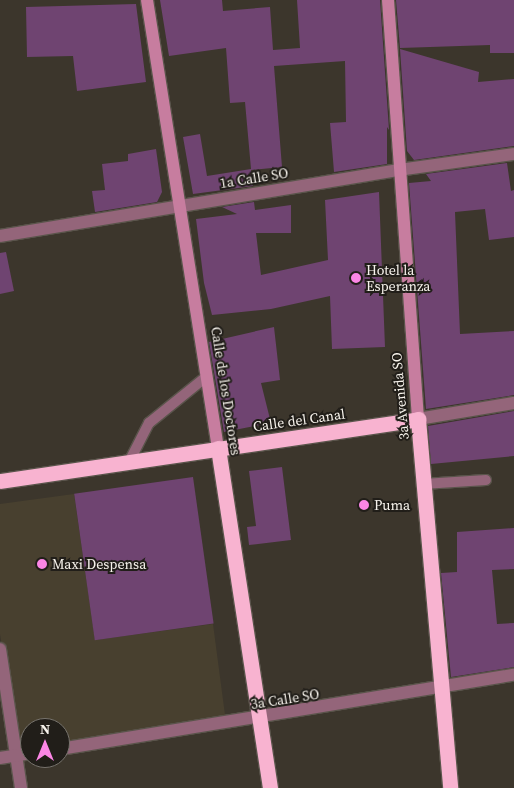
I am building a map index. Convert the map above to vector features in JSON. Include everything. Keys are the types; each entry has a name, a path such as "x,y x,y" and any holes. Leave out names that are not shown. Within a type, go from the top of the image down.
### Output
{"highway":[{"name":"Calle del Canal","path":"0,481 418,418"},
{"name":"3a Avenida SO","path":"418,418 450,788"},
{"name":"Calle de los Doctores","path":"218,448 270,788"}],"main road":[{"name":"Calle de los Doctores","path":"147,0 218,448"},
{"name":"3a Avenida SO","path":"388,0 398,170 418,418"}],"street":[{"name":"1a Calle SO","path":"0,236 398,170 514,154"},
{"name":"Calle del Canal","path":"418,418 514,403"},
{"path":"0,649 21,788"},
{"name":"3a Calle SO","path":"70,746 260,718 514,675"},
{"path":"0,758 20,754"}],"lane":[{"path":"129,462 148,424 207,376"},
{"path":"423,484 486,480"}],"shaded area":[{"name":"Maxi Despensa","path":"74,494 95,640 213,624 225,715 70,741 70,718 20,718 19,750 0,634 0,504"}],"building":[{"path":"160,0 222,0 223,11 270,7 273,50 300,48 297,0 380,0 389,130 387,127 387,164 334,172 330,123 346,122 345,61 274,66 282,167 251,170 253,186 193,194 183,137 200,134 207,176 251,169 245,102 230,103 226,48 169,56"},
{"path":"396,0 514,0 514,53 490,53 490,45 400,48"},
{"path":"136,4 146,82 77,91 73,56 27,57 26,7"},
{"path":"400,49 479,72 478,82 514,79 514,146 414,160 407,151"},
{"path":"156,149 162,192 157,202 95,212 92,191 105,190 102,164 128,161 128,154"},
{"path":"507,163 511,191 514,190 514,237 489,240 485,209 455,212 460,334 514,331 514,395 426,409 409,183 431,181 426,174"},
{"path":"379,192 385,347 332,349 330,296 271,309 212,315 204,283 196,219 237,214 222,207 254,202 255,210 291,205 291,233 256,233 261,275 328,260 325,200"},
{"path":"6,252 14,291 0,294 0,253"},
{"path":"274,327 280,380 261,383 271,423 224,432 209,342"},
{"path":"514,411 514,456 431,464 428,426"},
{"path":"282,467 291,540 249,545 247,527 256,526 249,471"},
{"path":"193,477 214,624 95,640 74,494"},
{"path":"514,528 514,569 492,570 497,624 514,623 514,667 451,677 441,573 457,572 457,532"}],"place":[{"name":"Hotel la Esperanza","path":"356,278"},
{"name":"Puma","path":"364,505"},
{"name":"Maxi Despensa","path":"42,564"}]}
